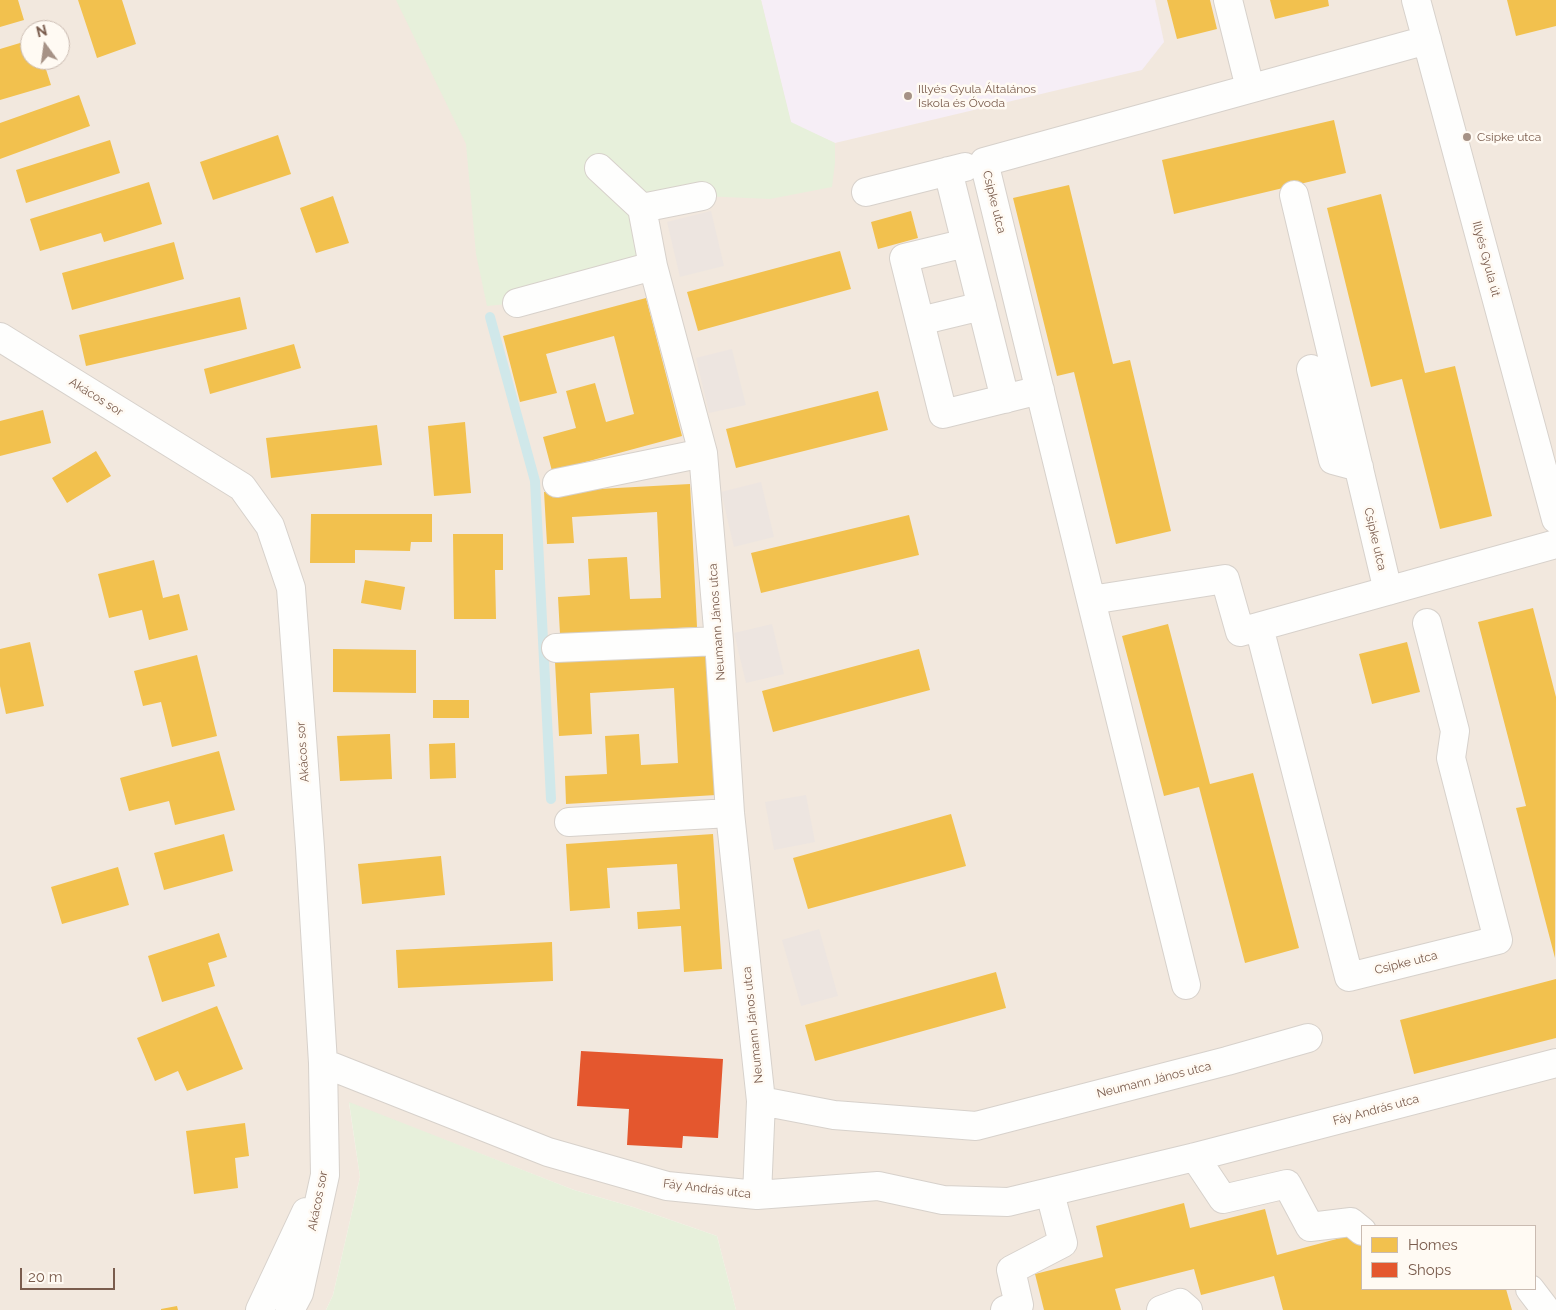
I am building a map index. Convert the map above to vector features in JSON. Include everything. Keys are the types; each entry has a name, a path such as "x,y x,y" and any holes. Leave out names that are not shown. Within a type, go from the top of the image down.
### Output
{"street":[{"path":"1228,0 1250,88"},
{"name":"Illyés Gyula út","path":"1416,0 1556,519"},
{"name":"Csipke utca","path":"1186,985 984,162 1427,40"},
{"path":"866,192 984,162"},
{"path":"598,168 642,208 702,196"},
{"path":"948,171 1005,398"},
{"name":"Csipke utca","path":"1294,194 1388,591"},
{"name":"Neumann János utca","path":"642,208 653,266 703,453 720,641 730,812 761,1101 757,1195"},
{"path":"966,243 904,258 943,414 1040,390"},
{"path":"517,303 653,266"},
{"path":"920,322 982,306"},
{"name":"Akácos sor","path":"0,338 242,487 270,526 291,588 323,1063 325,1175 298,1293 290,1310"},
{"path":"1311,370 1333,460 1358,467"},
{"path":"557,483 703,453"},
{"path":"1091,600 1225,579 1240,632 1556,544"},
{"name":"Csipke utca","path":"1259,627 1349,977 1498,940 1451,758 1455,731 1427,623"},
{"path":"556,648 720,641"},
{"path":"570,822 730,812"},
{"name":"Neumann János utca","path":"761,1101 834,1115 976,1126 1308,1038"},
{"name":"Fáy András utca","path":"323,1063 548,1152 667,1186 757,1195 878,1186 943,1200 1008,1202 1195,1157 1556,1063"},
{"path":"1195,1157 1223,1199 1287,1184 1310,1227 1351,1222 1361,1230"},
{"path":"260,1310 288,1248 325,1175"},
{"path":"1005,1310 1019,1305 1011,1270 1063,1243 1050,1193"},
{"path":"1531,1290 1546,1310"},
{"path":"1161,1310 1180,1303 1188,1310"}],"shaded area":[{"path":"0,0 1556,0 1556,1310 736,1310 717,1236 633,1207 574,1190 349,1103 360,1177 333,1295 326,1310 0,1310"},
{"name":"Illyés Gyula Általános Iskola és Óvoda","path":"761,0 1155,0 1164,42 1142,70 835,143 791,123"},
{"path":"711,211 724,266 680,277 667,222"},
{"path":"732,349 746,405 709,413 696,358"},
{"path":"761,482 774,537 734,547 721,492"},
{"path":"772,624 784,674 746,683 734,633"},
{"path":"806,795 815,842 774,850 765,802"},
{"path":"819,929 838,996 801,1006 782,940"}],"green space":[{"path":"396,0 761,0 791,122 835,143 832,187 770,199 702,196 643,208 653,266 517,303 487,306 476,254 466,144"},
{"path":"349,1102 574,1190 633,1207 717,1236 736,1310 326,1310 333,1295 360,1177"}],"building: Homes":[{"path":"0,0 18,0 24,20 0,27"},
{"path":"78,0 122,0 136,44 97,58"},
{"path":"1167,0 1210,0 1217,29 1177,39"},
{"path":"1270,0 1328,0 1329,6 1275,19"},
{"path":"1507,0 1556,0 1556,26 1516,36"},
{"path":"20,43 20,70 46,70 51,85 0,100 0,49"},
{"path":"79,95 90,126 0,159 0,123"},
{"path":"1334,120 1346,173 1174,214 1162,160"},
{"path":"278,135 291,174 213,200 200,162"},
{"path":"110,140 120,173 26,203 16,170"},
{"path":"149,182 162,224 104,242 101,233 40,251 30,219"},
{"path":"1069,185 1113,364 1130,360 1171,531 1116,544 1074,372 1057,376 1013,198"},
{"path":"1381,194 1425,373 1455,366 1492,516 1440,529 1402,379 1371,387 1327,208"},
{"path":"333,196 349,243 316,253 300,208"},
{"path":"911,211 918,238 878,249 871,222"},
{"path":"174,242 184,279 72,310 62,273"},
{"path":"840,251 851,289 698,331 687,292"},
{"path":"240,297 247,329 86,366 79,335"},
{"path":"646,298 682,436 552,471 543,437 576,428 566,391 595,383 606,422 634,414 614,336 546,354 557,393 520,402 503,336"},
{"path":"294,344 301,368 210,394 204,369"},
{"path":"878,391 888,430 736,468 726,429"},
{"path":"43,410 51,443 0,456 0,421"},
{"path":"465,422 471,493 434,496 428,426"},
{"path":"377,425 382,465 271,478 266,438"},
{"path":"96,451 111,476 67,503 52,478"},
{"path":"690,484 697,627 560,634 558,597 590,595 588,559 627,557 630,599 661,598 657,512 572,517 574,543 547,544 544,492"},
{"path":"311,514 432,514 432,542 411,542 410,551 355,550 355,563 310,563"},
{"path":"909,515 919,555 761,593 751,553"},
{"path":"453,534 503,534 503,570 495,570 496,619 454,619"},
{"path":"154,560 163,598 179,594 188,630 149,640 142,610 109,618 98,574"},
{"path":"365,580 405,587 401,610 361,603"},
{"path":"1533,608 1556,697 1555,958 1516,808 1526,806 1478,622"},
{"path":"1168,624 1210,784 1253,773 1299,948 1245,963 1199,787 1164,796 1122,636"},
{"path":"30,642 44,706 6,714 0,686 0,649"},
{"path":"1407,642 1420,692 1372,704 1359,654"},
{"path":"333,649 416,650 416,693 333,692"},
{"path":"919,649 930,690 773,732 762,691"},
{"path":"708,653 716,795 566,804 565,776 607,774 605,736 639,734 641,765 678,763 674,688 590,693 592,734 559,736 555,662"},
{"path":"197,655 217,736 172,747 161,702 143,706 134,671"},
{"path":"433,700 469,700 469,718 433,718"},
{"path":"390,734 392,779 340,781 337,736"},
{"path":"455,743 456,778 430,779 429,744"},
{"path":"219,751 235,810 175,825 169,801 129,811 120,778"},
{"path":"951,814 966,866 808,909 793,858"},
{"path":"224,834 233,871 164,890 154,853"},
{"path":"713,834 722,969 684,972 681,926 638,929 637,912 680,909 677,864 607,868 610,908 570,911 566,844"},
{"path":"441,856 445,895 362,904 358,864"},
{"path":"118,867 129,905 62,924 51,887"},
{"path":"219,933 227,957 208,963 215,986 162,1002 148,956"},
{"path":"552,942 553,981 398,988 396,950"},
{"path":"996,972 1006,1008 815,1061 805,1025"},
{"path":"1556,979 1556,1038 1414,1074 1400,1020"},
{"path":"217,1006 243,1069 187,1091 178,1071 155,1081 137,1038"},
{"path":"245,1123 249,1156 235,1158 238,1188 194,1194 186,1131"},
{"path":"1184,1203 1190,1228 1265,1209 1277,1255 1359,1233 1361,1240 1361,1290 1506,1290 1512,1310 1283,1310 1274,1276 1201,1295 1194,1269 1115,1289 1121,1310 1044,1310 1035,1274 1103,1257 1096,1226"},
{"path":"177,1306 178,1310 161,1310 161,1309"}],"building: Shops":[{"path":"581,1051 723,1059 718,1138 683,1136 682,1148 627,1145 629,1109 577,1106"}],"waterway":[{"path":"490,317 535,481 551,799"}],"place":[{"name":"Illyés Gyula Általános Iskola és Óvoda","path":"908,96"},
{"name":"Csipke utca","path":"1467,137"}]}
